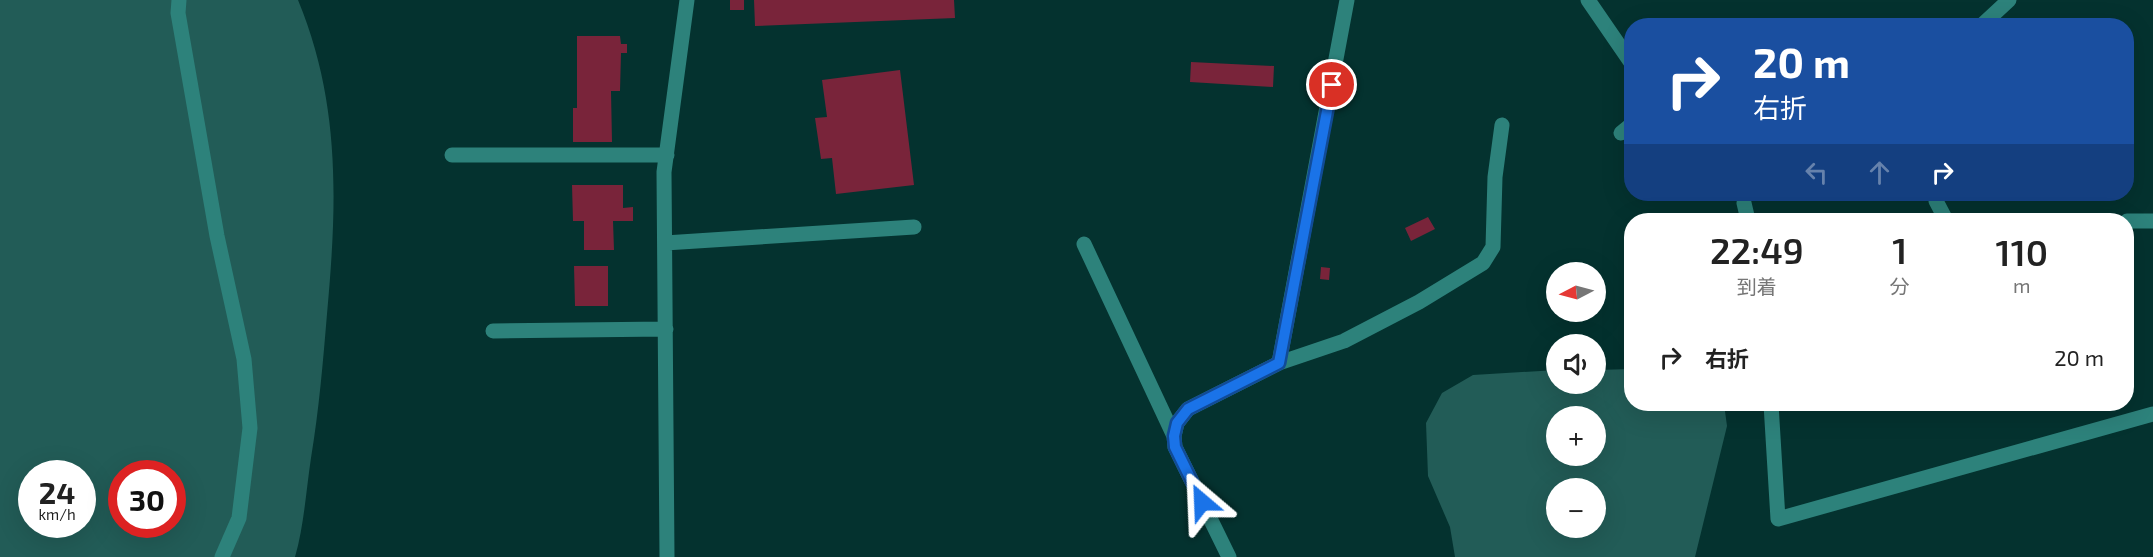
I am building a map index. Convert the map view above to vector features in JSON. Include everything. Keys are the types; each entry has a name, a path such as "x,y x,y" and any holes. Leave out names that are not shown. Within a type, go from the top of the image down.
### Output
{"street":[{"path":"179,0 178,13 217,236 244,359 250,428 239,518 222,557"},
{"path":"667,557 664,172 687,0"},
{"path":"1279,363 1347,0"},
{"path":"1588,0 1624,52"},
{"path":"1990,18 2009,0"},
{"path":"1229,557 1175,447 1174,436 1177,423 1188,409 1279,363 1344,341 1419,302 1483,263 1493,247 1495,177 1502,125"},
{"path":"452,155 667,155"},
{"path":"1744,203 1746,213"},
{"path":"2134,221 2153,220"},
{"path":"665,243 914,227"},
{"path":"1084,244 1174,436"},
{"path":"493,331 666,329"},
{"path":"1771,411 1778,519 2153,414"}],"green space":[{"path":"0,0 298,0 322,77 329,116 334,194 333,233 320,386 303,521 295,557 0,557"},
{"path":"1624,369 1624,411 1725,411 1727,426 1695,557 1455,557 1450,527 1428,476 1426,423 1442,393 1473,375 1546,371 1546,394 1606,394 1606,370"}],"building":[{"path":"730,0 744,0 744,10 730,10"},
{"path":"754,0 954,0 955,18 755,26"},
{"path":"577,36 620,36 621,44 627,44 627,53 621,53 620,91 611,91 612,142 573,142 573,108 577,108"},
{"path":"1191,62 1274,66 1273,87 1190,82"},
{"path":"900,70 914,185 836,194 832,158 821,159 815,118 827,117 822,80"},
{"path":"572,185 623,185 623,208 633,207 633,221 613,221 614,250 584,250 584,221 573,221"},
{"path":"1428,217 1435,229 1411,241 1405,228"},
{"path":"574,266 608,266 608,306 575,306"},
{"path":"1321,267 1330,268 1329,280 1320,279"}],"route":[{"path":"1202,502 1175,447 1174,436 1177,423 1188,409 1279,363 1332,85"}]}
